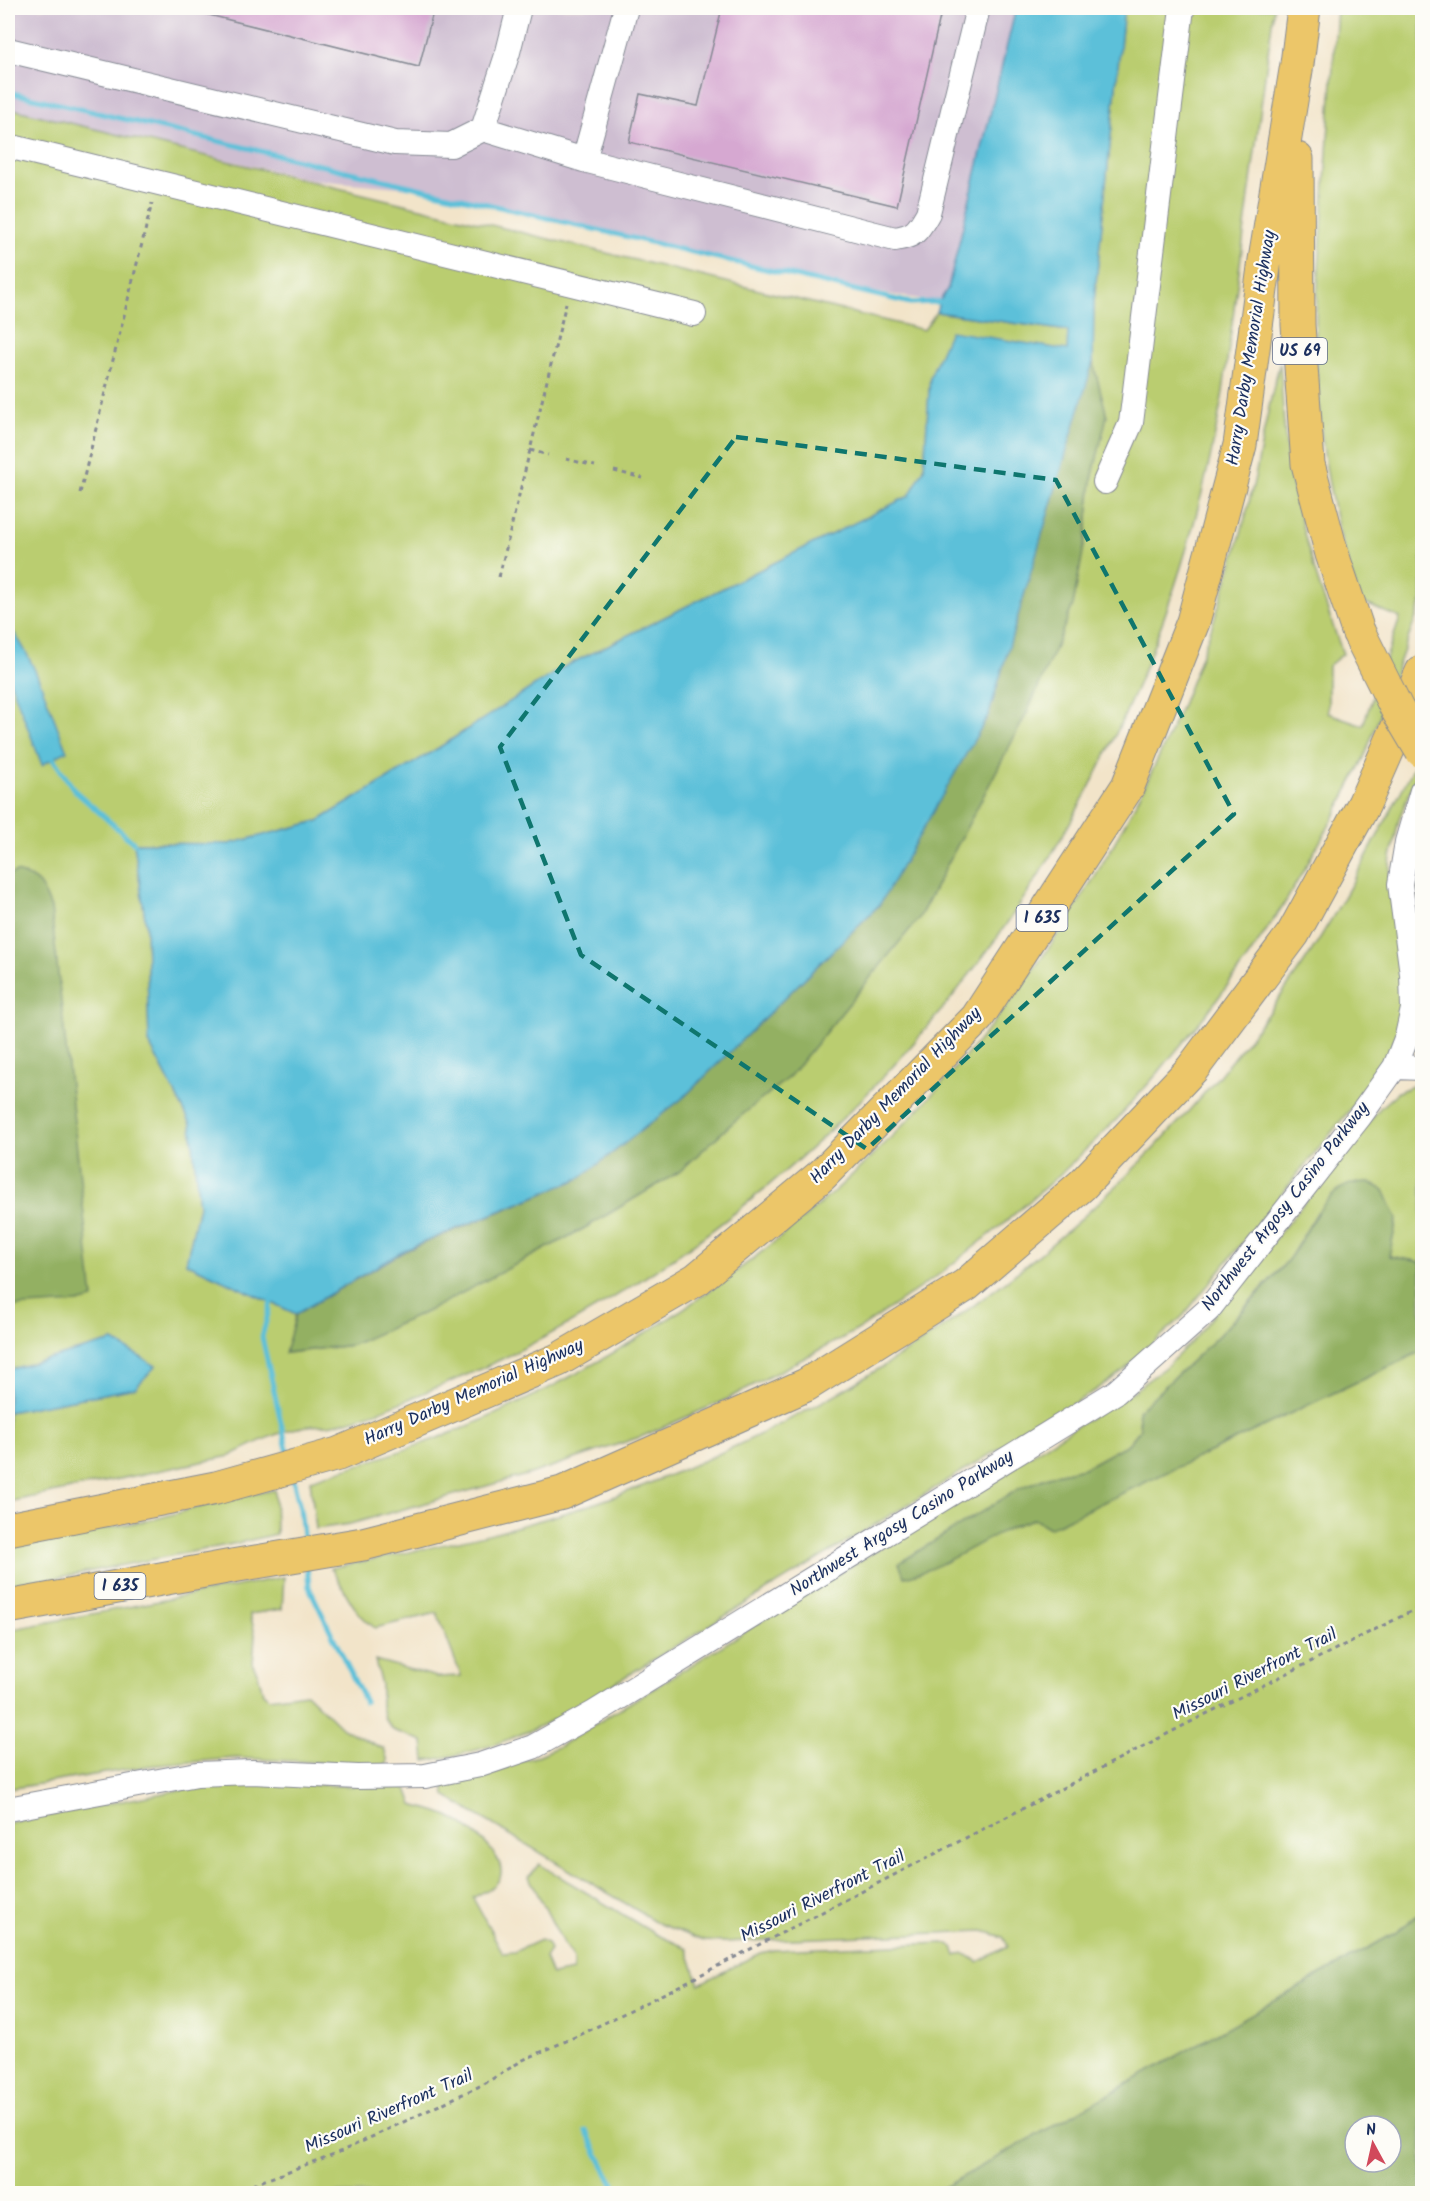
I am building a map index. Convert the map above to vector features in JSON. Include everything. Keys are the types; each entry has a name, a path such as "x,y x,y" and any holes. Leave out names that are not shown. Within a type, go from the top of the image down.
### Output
{"highway":[{"name":"Harry Darby Memorial Highway","path":"8,1529 216,1488 338,1454 558,1360 697,1279 822,1176 977,1018 1128,786 1193,622 1240,445 1265,260 1304,8"},
{"name":"US 69","path":"1297,64 1298,325 1308,464 1332,554 1358,631 1397,709 1422,751"},
{"name":"I 635","path":"8,1607 363,1544 562,1493 806,1385 966,1285 1082,1185 1192,1069 1293,934 1364,804 1422,672"}],"street":[{"path":"8,50 395,143 451,146 483,129 508,52 519,8"},
{"path":"584,160 627,8"},
{"path":"483,129 584,160 895,238 910,237 919,230 928,213 978,8"},
{"path":"1105,482 1131,423 1182,8"},
{"path":"8,146 694,314"},
{"name":"Northwest Argosy Casino Parkway","path":"8,1809 197,1774 252,1772 358,1777 425,1776 480,1765 533,1747 594,1713 1116,1392 1208,1310 1360,1116 1395,1067 1407,1036 1413,1009 1412,974 1400,884 1407,842 1422,791"},
{"path":"1395,1067 1422,1068"}],"path":[{"path":"80,493 153,197"},
{"path":"499,577 567,298"},
{"path":"530,450 548,455"},
{"path":"566,459 595,466"},
{"path":"614,471 643,478"},
{"name":"Missouri Riverfront Trail","path":"228,2193 342,2151 484,2084 523,2060 675,1988 1183,1726 1422,1606"}],"highlighted area":[{"path":"736,437 1056,480 1234,814 867,1149 581,955 500,747"}],"shaded area":[{"path":"8,8 1016,8 948,288 939,302 854,289 422,189 312,180 8,108"}],"green space":[{"path":"1124,8 1274,8 1223,392 1188,545 1135,692 1065,831 980,960 881,1079 768,1186 643,1279 506,1357 383,1410 329,1425 302,1427 283,1432 230,1456 8,1502 8,1412 135,1388 113,1341 8,1370 8,108 924,330 936,312 1069,331 1067,350 950,332 930,377 924,469 909,496 562,668 440,747 318,821 229,844 134,843 146,925 149,1043 191,1124 199,1206 186,1263 296,1314 286,1353 352,1345 583,1229 679,1172 730,1125 919,918 1001,761 1079,566 1086,536 1092,479 1106,416 1093,362 1094,302"},
{"path":"1337,8 1422,8 1422,601 1364,758 1333,819 1286,901 1207,1013 1117,1119 1067,1168 1002,1225 937,1276 861,1328 725,1400 643,1436 530,1474 350,1524 316,1529 310,1480 374,1460 480,1421 603,1359 720,1283 828,1197 927,1100 1016,994 1093,879 1159,757 1211,629 1228,576 1249,504 1280,363 1285,442 1294,492 1312,562 1343,654 1328,666 1328,713 1363,725 1400,618 1361,602 1339,532 1320,422 1316,312"},
{"path":"1093,362 1107,416 1092,479 1086,536 1073,605 1027,713 919,918 790,1076 730,1125 679,1172 583,1229 426,1312 352,1345 285,1353 296,1314 405,1251 580,1178 684,1097 880,904 1079,404"},
{"path":"1415,765 1422,766 1417,773 1399,819 1390,862 1390,885 1405,981 1400,1030 1382,1066 1361,1096 1183,1316 1124,1370 1096,1390 559,1717 494,1745 425,1761 423,1741 393,1730 384,1718 381,1707 381,1685 375,1660 437,1677 461,1676 437,1613 375,1628 360,1614 331,1568 490,1534 568,1512 645,1485 741,1443 834,1395 922,1341 1006,1281 1086,1215 1160,1142 1229,1064 1292,980 1326,928"},
{"path":"1422,847 1422,932 1418,890"},
{"path":"16,872 30,877 39,884 51,908 93,1299 78,1303 8,1307 8,875"},
{"path":"1422,1082 1422,1268 1421,1262 1389,1256 1397,1219 1318,1211 1289,1259 1209,1346 1128,1444 1084,1468 1056,1474 904,1577 946,1561 997,1532 1016,1524 1034,1519 1049,1528 1422,1351 1422,1912 1395,1933 934,2193 8,2194 8,1823 210,1784 238,1782 407,1788 413,1805 456,1820 475,1834 493,1852 501,1871 499,1880 491,1888 473,1898 503,1953 514,1952 540,1940 547,1943 550,1950 545,1958 552,1975 573,1971 574,1963 529,1877 539,1864 655,1934 687,1948 699,1984 761,1953 774,1950 944,1943 953,1947 956,1956 964,1953 978,1962 1008,1946 1003,1937 983,1931 704,1941 660,1924 445,1796 444,1782 535,1757 560,1746 1134,1391 1169,1364 1196,1337 1381,1107 1398,1092"},
{"path":"1369,1182 1384,1190 1397,1219 1389,1256 1421,1262 1422,1351 1049,1528 1034,1519 1001,1532 938,1566 904,1577 899,1563 1020,1488 1056,1474 1084,1468 1128,1444 1140,1430 1138,1411 1216,1338 1271,1280 1294,1252 1327,1200 1346,1186"},
{"path":"275,1490 276,1534 8,1587 8,1547 155,1519 236,1497"},
{"path":"284,1577 282,1609 250,1614 255,1634 253,1664 263,1693 269,1698 306,1693 342,1728 384,1749 388,1761 384,1766 236,1758 148,1766 8,1789 8,1630"},
{"path":"1422,1912 1422,2193 934,2193 1395,1933"}],"water":[{"path":"1016,8 1124,8 1094,302 1093,362 989,714 880,904 684,1097 580,1178 405,1250 296,1314 186,1263 199,1206 191,1124 149,1043 146,925 134,843 229,844 318,821 440,747 562,668 909,496 924,469 930,377 950,331 1067,350 1068,331 936,312 948,288"},
{"path":"8,625 18,638 34,668 67,751 42,765 8,676"},
{"path":"113,1341 156,1366 135,1388 8,1412 8,1370"}],"building":[{"path":"202,8 434,8 419,67 201,13"},
{"path":"722,8 942,8 897,206 629,142 640,94 698,106"}],"waterway":[{"path":"8,92 910,303 939,302"},
{"path":"50,754 75,791 134,843"},
{"path":"271,1302 262,1337 289,1458"},
{"path":"293,1479 300,1508 304,1544"},
{"path":"307,1565 309,1587 365,1702"},
{"path":"586,2131 618,2194"}]}
